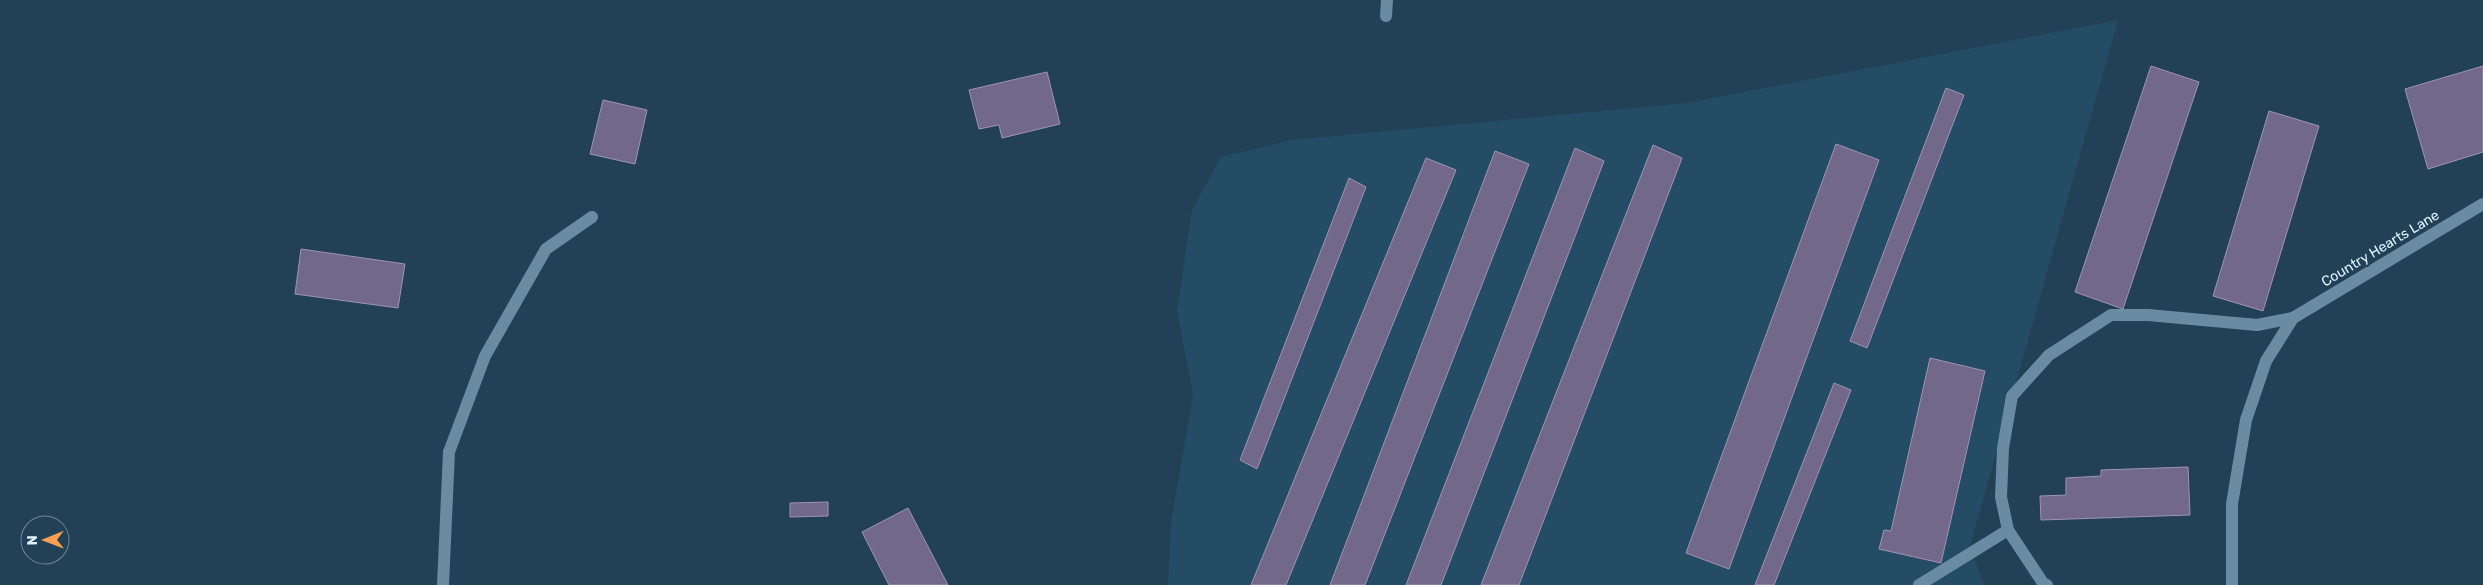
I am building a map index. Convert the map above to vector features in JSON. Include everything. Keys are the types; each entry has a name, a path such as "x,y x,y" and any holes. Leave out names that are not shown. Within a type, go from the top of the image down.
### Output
{"street":[{"path":"1386,16 1387,0"},
{"name":"Country Hearts Lane","path":"2293,318 2483,204"},
{"path":"443,585 450,452 485,356 546,249 592,217"},
{"path":"2047,585 2043,582 2008,530 2001,497 2003,448 2012,396 2049,356 2112,315 2148,315 2257,324 2293,318"},
{"path":"2232,585 2232,504 2246,420 2266,361 2293,318"},
{"path":"1919,585 2008,530"}],"shaded area":[{"path":"2118,20 1970,546 1984,585 1168,585 1171,523 1193,395 1177,311 1192,210 1221,157 1292,140 1687,103"}],"building":[{"path":"2151,66 2199,82 2123,309 2075,292"},
{"path":"2483,66 2483,152 2428,169 2405,89"},
{"path":"1047,72 1060,124 1002,138 999,125 979,129 969,90"},
{"path":"1946,88 1964,95 1867,348 1850,341"},
{"path":"603,100 647,110 635,164 590,154"},
{"path":"2269,111 2319,126 2263,311 2213,296"},
{"path":"1836,144 1879,160 1729,569 1686,553"},
{"path":"1653,145 1682,158 1519,585 1481,585"},
{"path":"1575,148 1604,161 1441,585 1406,585"},
{"path":"1495,151 1529,164 1365,585 1330,585"},
{"path":"1426,158 1456,170 1286,585 1251,585"},
{"path":"1349,178 1366,187 1257,469 1240,460"},
{"path":"301,249 405,264 398,308 295,294"},
{"path":"1930,358 1985,371 1941,563 1879,549 1884,530 1891,531"},
{"path":"1834,383 1851,390 1774,585 1755,585"},
{"path":"2188,467 2190,515 2041,520 2040,496 2066,495 2066,478 2101,476 2101,470"},
{"path":"828,502 828,516 790,517 790,503"},
{"path":"908,508 948,585 889,585 862,532"}]}
